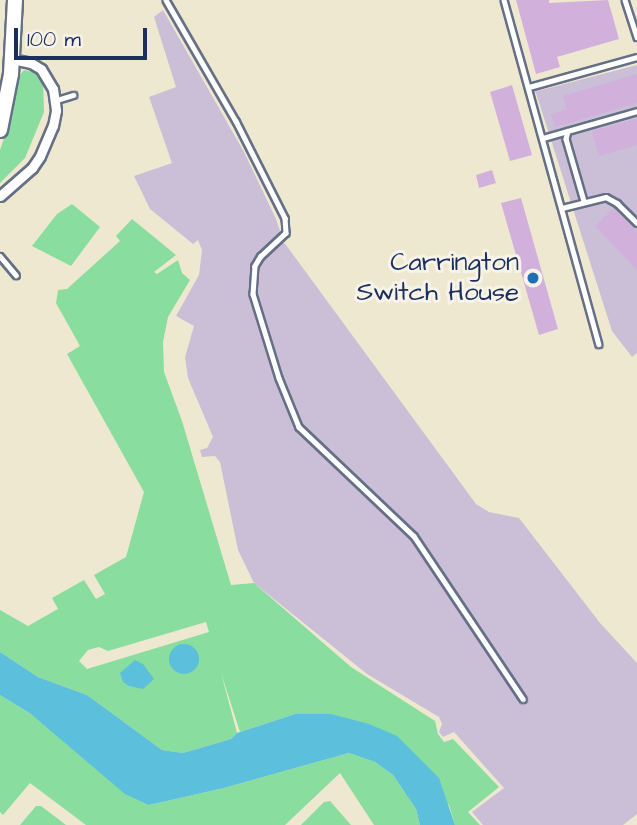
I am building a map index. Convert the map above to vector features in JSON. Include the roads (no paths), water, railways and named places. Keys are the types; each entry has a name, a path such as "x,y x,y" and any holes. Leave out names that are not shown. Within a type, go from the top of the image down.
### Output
{"main road":[{"path":"0,130 9,94 15,0"}],"street":[{"path":"0,196 32,168 40,156 53,126 57,100 41,69 31,63 12,59"}],"lane":[{"path":"166,0 236,121 285,218 286,233 261,256 255,266 253,294 279,378 299,427 414,536 523,699"},
{"path":"504,0 599,344"},
{"path":"625,0 637,37"},
{"path":"529,88 637,57"},
{"path":"57,100 73,95"},
{"path":"543,138 637,111"},
{"path":"568,131 566,139 583,201"},
{"path":"562,208 599,197 612,199 637,223"},
{"path":"0,256 16,275"}],"water":[{"path":"184,644 195,648 199,659 195,670 184,674 173,670 169,659 173,648"},
{"path":"0,652 38,677 87,695 162,750 183,753 231,739 237,733 295,714 331,714 369,724 397,736 439,778 455,825 420,825 416,809 393,775 375,762 349,753 224,788 149,805 125,794 31,714 0,695"},
{"path":"135,660 143,664 154,679 143,689 123,682 120,673"}],"place":[{"name":"Carrington Switch House","path":"533,278"}]}
